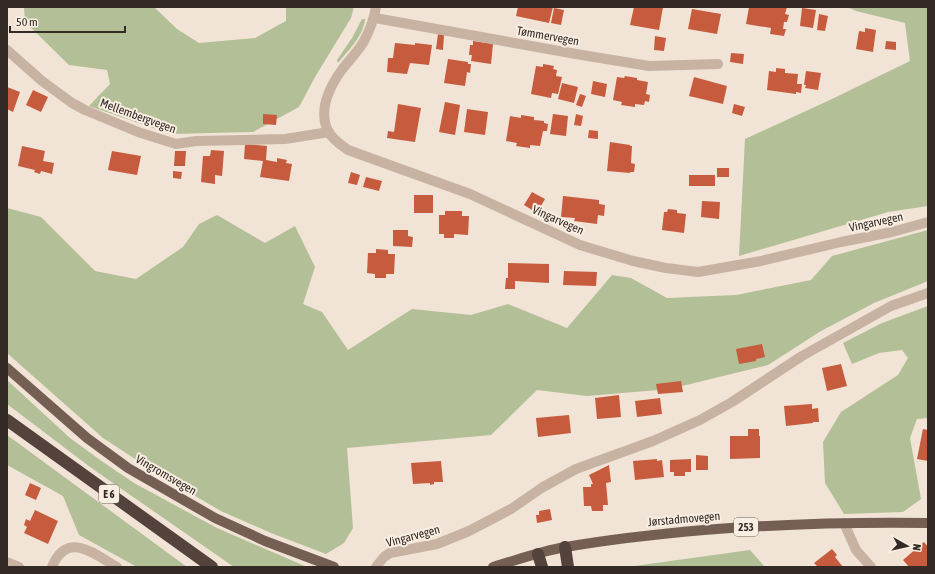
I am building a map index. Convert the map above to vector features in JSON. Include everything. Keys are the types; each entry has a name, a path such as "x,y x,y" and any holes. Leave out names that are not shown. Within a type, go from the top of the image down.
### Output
{"highway":[{"name":"E 6","path":"7,420 212,567"},
{"path":"565,547 568,567"},
{"path":"538,554 542,567"}],"main road":[{"name":"Vingromsvegen","path":"7,368 87,438 128,468 215,518 265,542 334,567"},
{"name":"Jørstadmovegen","path":"493,567 565,547 642,535 739,528 844,524 928,523"}],"street":[{"path":"329,132 325,120 324,107 327,94 341,71 363,42 375,18 376,7"},
{"name":"Tømmervegen","path":"375,18 560,52 649,66 718,64"},
{"name":"Mellembergvegen","path":"7,50 42,81 72,103 138,132 176,144 196,141 285,139 329,132"},
{"name":"Vingarvegen","path":"329,132 348,150 470,194 580,245 633,261 666,268 698,272 761,262 841,242 892,232 928,222"},
{"name":"Vingarvegen","path":"376,567 384,557 390,553 437,544 469,531 511,509 543,487 576,469 653,441 700,420 732,402 802,356 892,306 928,293"},
{"path":"844,524 856,550 871,567"},
{"path":"52,567 55,558 68,548 74,547 84,548 118,567"},
{"path":"7,562 19,567"}],"green space":[{"path":"24,7 154,7 177,29 199,43 255,38 286,21 286,7 354,7 351,18 315,77 299,107 253,132 171,134 89,106 110,84 107,70 69,65 25,22"},
{"path":"847,7 928,7 928,206 888,212 739,256 745,139 910,61 905,23 856,11"},
{"path":"362,19 365,19 359,37 338,63 337,60 352,38"},
{"path":"7,208 41,217 95,271 136,279 183,247 199,224 217,215 265,243 295,226 315,267 303,304 322,312 348,350 412,309 471,315 508,304 567,328 612,275 631,278 667,298 736,295 811,280 832,256 928,230 928,281 874,303 821,331 768,365 670,389 587,396 537,390 491,435 347,448 353,528 344,543 326,554 271,533 221,511 161,476 103,438 7,353"},
{"path":"928,306 928,418 917,419 910,438 921,499 903,512 844,514 825,483 823,442 841,412 898,375 908,358 902,350 879,353 852,364 843,343 882,323"},
{"path":"7,380 70,438 134,483 217,528 307,567 234,567 90,467 7,404"},
{"path":"7,435 187,567 137,567 79,535 63,496 7,465"},
{"path":"750,550 765,567 627,567"}],"building":[{"path":"518,7 553,7 549,23 516,16"},
{"path":"634,7 663,7 659,30 630,25"},
{"path":"749,7 787,7 785,14 789,15 787,22 784,22 783,29 786,29 784,36 770,34 771,28 746,24"},
{"path":"554,8 564,10 561,25 551,23"},
{"path":"802,8 816,10 813,28 800,26"},
{"path":"692,9 721,14 717,34 688,29"},
{"path":"819,14 828,16 825,31 817,30"},
{"path":"865,28 876,30 873,52 856,49 859,31 865,32"},
{"path":"438,34 444,35 443,50 436,49"},
{"path":"655,36 666,38 664,51 654,50"},
{"path":"473,41 493,44 491,64 471,61 472,55 469,55 470,45 473,45"},
{"path":"886,41 896,42 896,50 885,49"},
{"path":"395,43 432,45 429,65 410,63 407,74 387,72 388,58 393,58"},
{"path":"731,53 744,54 743,64 730,62"},
{"path":"448,59 468,62 468,64 471,64 470,73 467,72 465,86 444,83"},
{"path":"543,64 554,66 553,69 557,70 556,76 562,77 558,94 552,93 551,98 531,94 536,66 543,67"},
{"path":"776,68 785,69 785,73 798,74 797,84 802,84 801,93 796,92 796,94 767,90 769,71 776,72"},
{"path":"806,71 821,73 818,90 805,88"},
{"path":"625,76 648,82 646,94 650,95 649,102 645,101 644,105 635,104 635,107 621,105 622,102 613,100 617,77 624,78"},
{"path":"694,77 727,86 723,104 689,96"},
{"path":"593,81 607,84 605,97 591,94"},
{"path":"562,83 578,87 574,103 558,99"},
{"path":"7,87 20,92 13,112 7,109"},
{"path":"33,90 48,97 41,112 26,105"},
{"path":"580,94 586,96 582,107 576,105"},
{"path":"445,102 460,105 455,135 439,132"},
{"path":"398,104 421,108 415,142 387,138 388,131 394,132"},
{"path":"734,104 745,107 742,116 732,113"},
{"path":"467,109 488,112 485,135 464,132"},
{"path":"263,114 277,115 276,125 263,124"},
{"path":"553,114 568,116 566,136 550,134"},
{"path":"576,114 583,116 581,126 574,125"},
{"path":"521,115 534,117 534,120 544,121 544,123 548,124 547,131 543,131 540,146 530,145 530,148 516,146 517,143 506,141 510,116 521,118"},
{"path":"589,130 598,131 598,139 588,138"},
{"path":"610,142 632,146 631,163 635,164 634,172 607,171"},
{"path":"245,144 267,146 266,160 277,162 277,158 287,160 286,163 292,164 289,181 260,177 263,161 244,159"},
{"path":"22,146 45,151 43,161 54,163 52,174 41,171 40,174 34,172 35,170 18,166"},
{"path":"211,150 224,151 222,176 215,175 215,184 201,182 203,156 210,156"},
{"path":"112,151 141,156 137,175 108,170"},
{"path":"175,151 186,151 185,166 174,166"},
{"path":"717,168 729,168 729,177 717,177"},
{"path":"173,171 182,172 181,179 173,178"},
{"path":"351,172 360,175 357,185 348,183"},
{"path":"689,175 715,175 715,186 689,186"},
{"path":"366,177 382,181 379,191 363,187"},
{"path":"532,192 545,199 537,213 524,205"},
{"path":"414,195 433,195 433,213 414,213"},
{"path":"563,196 599,200 599,204 605,205 604,216 598,215 597,224 574,221 575,218 561,217"},
{"path":"702,201 720,202 719,219 701,217"},
{"path":"668,209 677,210 677,213 686,214 684,233 662,230 664,212 667,212"},
{"path":"445,211 462,211 462,216 469,216 468,235 454,234 454,238 444,238 444,234 439,234 439,215 445,215"},
{"path":"393,230 408,230 408,236 413,237 412,247 393,246"},
{"path":"376,249 388,250 388,254 395,254 394,274 386,274 386,278 375,278 375,274 367,273 368,253 376,253"},
{"path":"508,263 549,264 549,283 515,281 515,289 505,289 506,278 508,278"},
{"path":"564,271 597,272 596,286 563,285"},
{"path":"762,344 765,357 756,359 756,361 739,364 736,349"},
{"path":"841,364 847,386 827,391 822,368"},
{"path":"681,381 683,392 658,394 656,384"},
{"path":"619,395 621,417 597,419 595,398"},
{"path":"660,398 662,414 637,417 635,401"},
{"path":"812,404 812,409 818,408 819,422 786,426 784,406"},
{"path":"569,415 571,433 538,437 536,418"},
{"path":"748,429 759,429 760,458 730,459 730,436 748,436"},
{"path":"923,429 928,430 928,461 917,459"},
{"path":"696,455 708,456 708,470 696,470"},
{"path":"657,459 657,461 662,460 664,477 635,480 633,461"},
{"path":"691,459 691,472 685,472 685,476 674,476 674,472 670,472 670,460"},
{"path":"441,461 443,482 434,482 434,484 430,485 430,483 413,484 411,463"},
{"path":"609,465 611,482 606,483 608,505 603,505 603,511 592,511 591,506 584,506 583,487 591,487 591,484 593,484 589,475"},
{"path":"30,483 41,488 36,500 25,495"},
{"path":"550,509 552,520 537,523 536,515 539,515 539,511"},
{"path":"35,510 58,521 48,544 24,533 27,527 24,525 26,519 30,521"},
{"path":"924,542 928,547 928,567 909,567 903,560"},
{"path":"832,549 837,555 835,557 843,567 818,567 814,563"}]}
